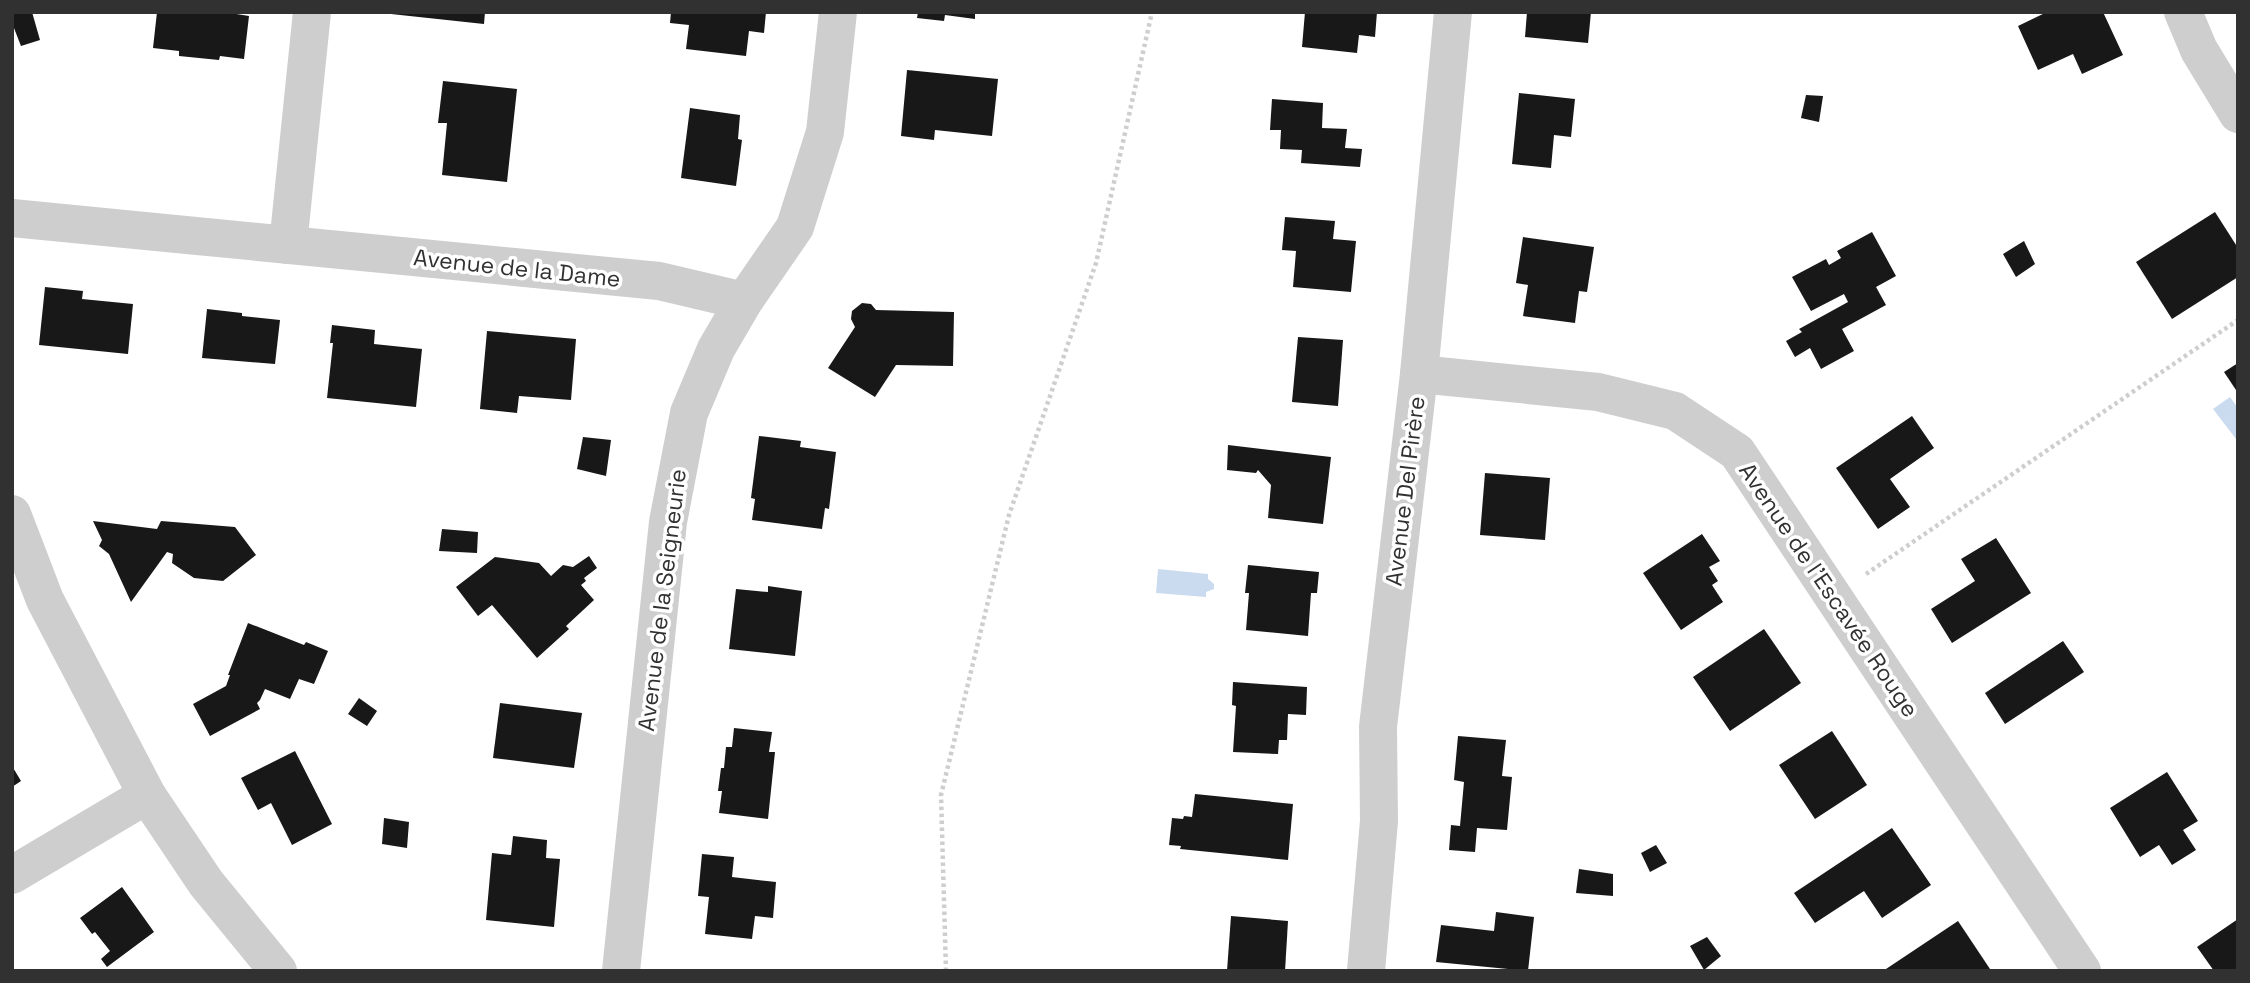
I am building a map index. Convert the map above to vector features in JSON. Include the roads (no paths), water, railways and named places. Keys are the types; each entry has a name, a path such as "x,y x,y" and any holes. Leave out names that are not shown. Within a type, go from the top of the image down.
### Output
{"street":[{"path":"288,246 312,12"},
{"name":"Avenue de la Seigneurie","path":"621,971 668,522 689,413 716,349 744,301 795,227 825,132 838,12"},
{"name":"Avenue Del Pirère","path":"1366,971 1379,821 1378,727 1419,373 1453,12"},
{"path":"2183,12 2199,50 2238,114"},
{"name":"Avenue de la Dame","path":"12,218 659,281 744,301"},
{"name":"Avenue de l'Escavée Rouge","path":"1419,373 1598,392 1675,411 1737,452 2082,971"},
{"path":"12,514 46,600 147,795 206,883 278,971"},
{"path":"12,875 147,795"}],"water":[{"path":"2230,397 2238,408 2236,439 2213,409"},
{"path":"1158,569 1208,574 1214,589 1206,592 1206,597 1156,593"}]}
